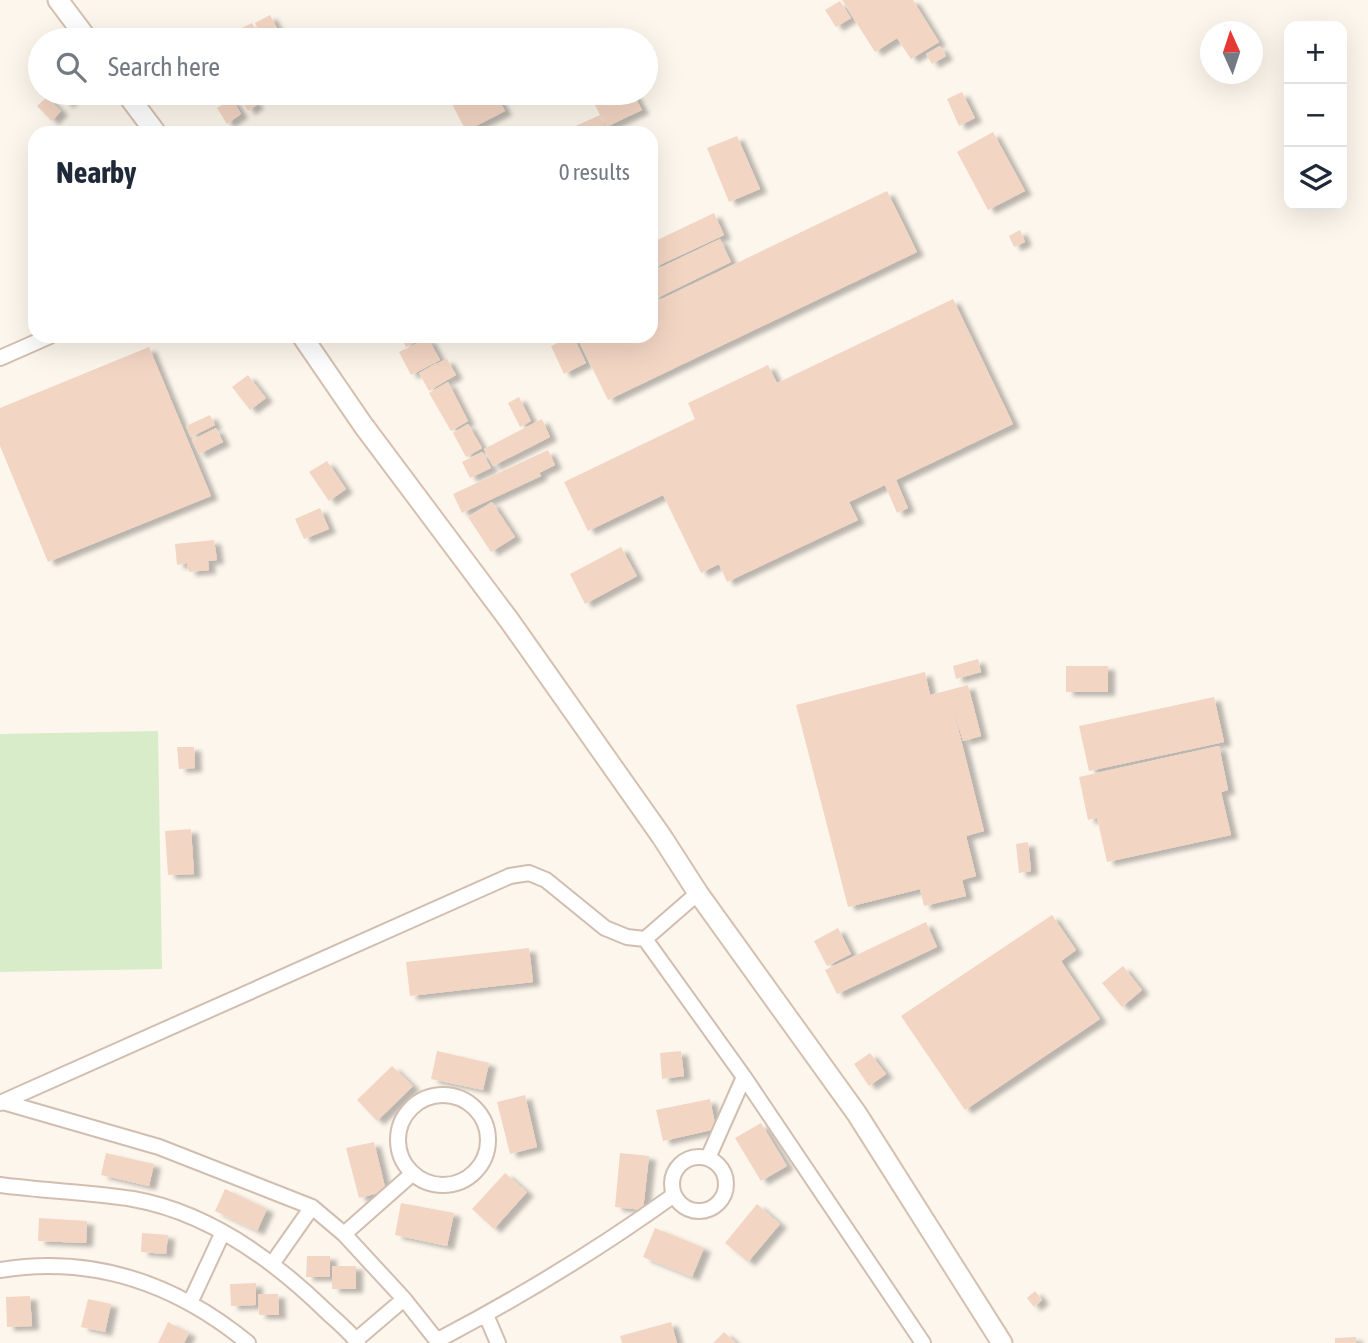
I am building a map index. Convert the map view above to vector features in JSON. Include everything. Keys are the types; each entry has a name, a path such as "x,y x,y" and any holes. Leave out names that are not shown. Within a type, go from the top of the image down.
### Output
{"main road":[{"path":"58,0 79,28"},
{"path":"135,105 151,126"},
{"path":"307,343 363,425 509,620 662,837 698,893 857,1114 1002,1343"}],"street":[{"path":"0,358 34,343"},
{"path":"1,1102 510,876 529,873 546,880 605,928 627,937 645,939 698,893"},
{"path":"645,939 744,1077 923,1343"},
{"path":"708,1158 744,1077"},
{"path":"440,1094 458,1097 474,1106 484,1120 489,1138 486,1155 477,1171 463,1181 445,1186 427,1183 412,1174 401,1160 397,1143 399,1125 408,1109 423,1099 440,1094"},
{"path":"1,1102 159,1147 312,1207 344,1234 439,1341 627,1229 674,1195"},
{"path":"708,1158 724,1172 725,1193 711,1208 701,1211 690,1209 681,1204 674,1195 673,1175 687,1159 708,1158"},
{"path":"344,1234 412,1174"},
{"path":"0,1185 134,1199 169,1209 223,1232 272,1264 316,1301 357,1342 404,1299"},
{"path":"272,1264 312,1207"},
{"path":"190,1303 223,1232"},
{"path":"0,1270 73,1265 118,1273 190,1303 248,1343"},
{"path":"485,1315 498,1343"}],"green space":[{"path":"158,731 162,969 0,972 0,734"}],"building":[{"path":"842,0 913,0 939,42 911,59 897,38 875,52"},
{"path":"840,1 851,18 836,27 825,10"},
{"path":"270,15 277,28 258,28 255,23"},
{"path":"252,23 254,28 242,28"},
{"path":"940,46 946,56 932,64 926,54"},
{"path":"962,92 975,118 959,126 947,99"},
{"path":"55,105 61,111 52,121 37,106"},
{"path":"222,105 236,105 241,114 227,124 217,108"},
{"path":"244,105 257,105 248,111"},
{"path":"453,105 502,105 505,111 476,126 463,126"},
{"path":"595,105 639,105 642,110 608,126 606,126"},
{"path":"600,115 604,126 576,126"},
{"path":"993,132 1025,191 988,210 957,152"},
{"path":"737,136 760,189 729,202 707,148"},
{"path":"887,191 917,252 608,400 580,343 658,343 658,301"},
{"path":"714,213 724,235 658,266 658,240"},
{"path":"1020,230 1025,242 1014,247 1009,236"},
{"path":"720,239 731,262 658,298 658,269"},
{"path":"953,299 1013,424 896,480 908,508 897,513 885,485 849,502 858,520 727,582 719,564 701,573 663,495 588,531 564,482 695,419 688,403 768,365 777,383"},
{"path":"418,343 431,343 440,360 411,375 399,352"},
{"path":"558,343 576,343 586,363 564,374 551,346"},
{"path":"149,347 211,496 48,562 0,446 0,408"},
{"path":"447,359 456,375 447,380 438,363"},
{"path":"437,363 447,380 429,391 419,373"},
{"path":"248,375 266,398 250,410 232,387"},
{"path":"448,382 468,421 451,431 429,393"},
{"path":"519,397 531,421 520,427 508,403"},
{"path":"210,415 215,425 191,437 186,426"},
{"path":"542,419 550,437 493,466 484,449"},
{"path":"468,424 482,448 466,457 453,433"},
{"path":"216,428 223,442 199,454 192,440"},
{"path":"548,450 555,465 539,473 541,476 462,513 453,494"},
{"path":"482,452 491,468 470,478 462,462"},
{"path":"327,461 346,489 329,501 309,472"},
{"path":"492,502 515,537 491,552 468,517"},
{"path":"320,508 329,529 304,539 295,519"},
{"path":"214,540 217,560 208,561 209,570 189,572 187,563 177,565 175,544"},
{"path":"621,547 637,576 585,604 570,574"},
{"path":"978,659 981,672 956,679 953,666"},
{"path":"1066,666 1108,666 1108,692 1066,692"},
{"path":"925,672 930,695 968,685 981,736 963,741 954,712 984,831 966,836 976,876 962,880 966,896 924,906 920,889 848,907 796,705"},
{"path":"1214,697 1224,742 1089,771 1079,726"},
{"path":"1219,746 1228,790 1221,792 1231,835 1107,862 1097,818 1088,820 1079,777"},
{"path":"177,747 194,747 195,768 179,769"},
{"path":"191,829 194,874 168,875 165,831"},
{"path":"1028,842 1031,871 1019,873 1016,844"},
{"path":"1052,915 1076,950 1061,961 1100,1019 965,1110 901,1016"},
{"path":"926,922 937,947 837,994 825,970"},
{"path":"838,928 851,954 827,966 814,941"},
{"path":"529,948 533,982 410,996 406,962"},
{"path":"1123,966 1142,990 1122,1007 1102,983"},
{"path":"437,1051 489,1063 483,1090 431,1079"},
{"path":"681,1051 684,1076 662,1079 660,1053"},
{"path":"870,1053 886,1074 869,1086 854,1064"},
{"path":"392,1066 413,1086 377,1121 357,1100"},
{"path":"525,1095 537,1147 510,1154 497,1102"},
{"path":"710,1099 716,1129 663,1141 656,1110"},
{"path":"761,1123 787,1166 761,1181 735,1138"},
{"path":"374,1142 386,1191 359,1198 346,1148"},
{"path":"106,1153 154,1164 149,1186 101,1175"},
{"path":"620,1153 649,1156 643,1210 615,1207"},
{"path":"505,1173 527,1192 494,1229 472,1209"},
{"path":"225,1189 267,1209 257,1231 215,1211"},
{"path":"401,1203 454,1213 447,1246 395,1235"},
{"path":"757,1204 780,1224 748,1262 725,1243"},
{"path":"39,1218 87,1221 86,1243 38,1241"},
{"path":"655,1228 704,1248 692,1277 643,1257"},
{"path":"142,1233 168,1235 166,1254 141,1252"},
{"path":"307,1256 330,1256 330,1277 306,1277"},
{"path":"332,1266 356,1266 356,1289 332,1289"},
{"path":"256,1283 256,1305 231,1306 230,1284"},
{"path":"1035,1291 1042,1300 1034,1307 1027,1298"},
{"path":"258,1294 278,1294 279,1315 259,1315"},
{"path":"30,1296 32,1326 7,1327 6,1297"},
{"path":"88,1299 111,1304 105,1332 81,1327"},
{"path":"168,1322 189,1333 184,1343 158,1343"},
{"path":"671,1322 677,1343 622,1343 620,1336"},
{"path":"724,1332 736,1343 713,1343"},
{"path":"1356,1337 1356,1343 1335,1343 1335,1338"}]}
